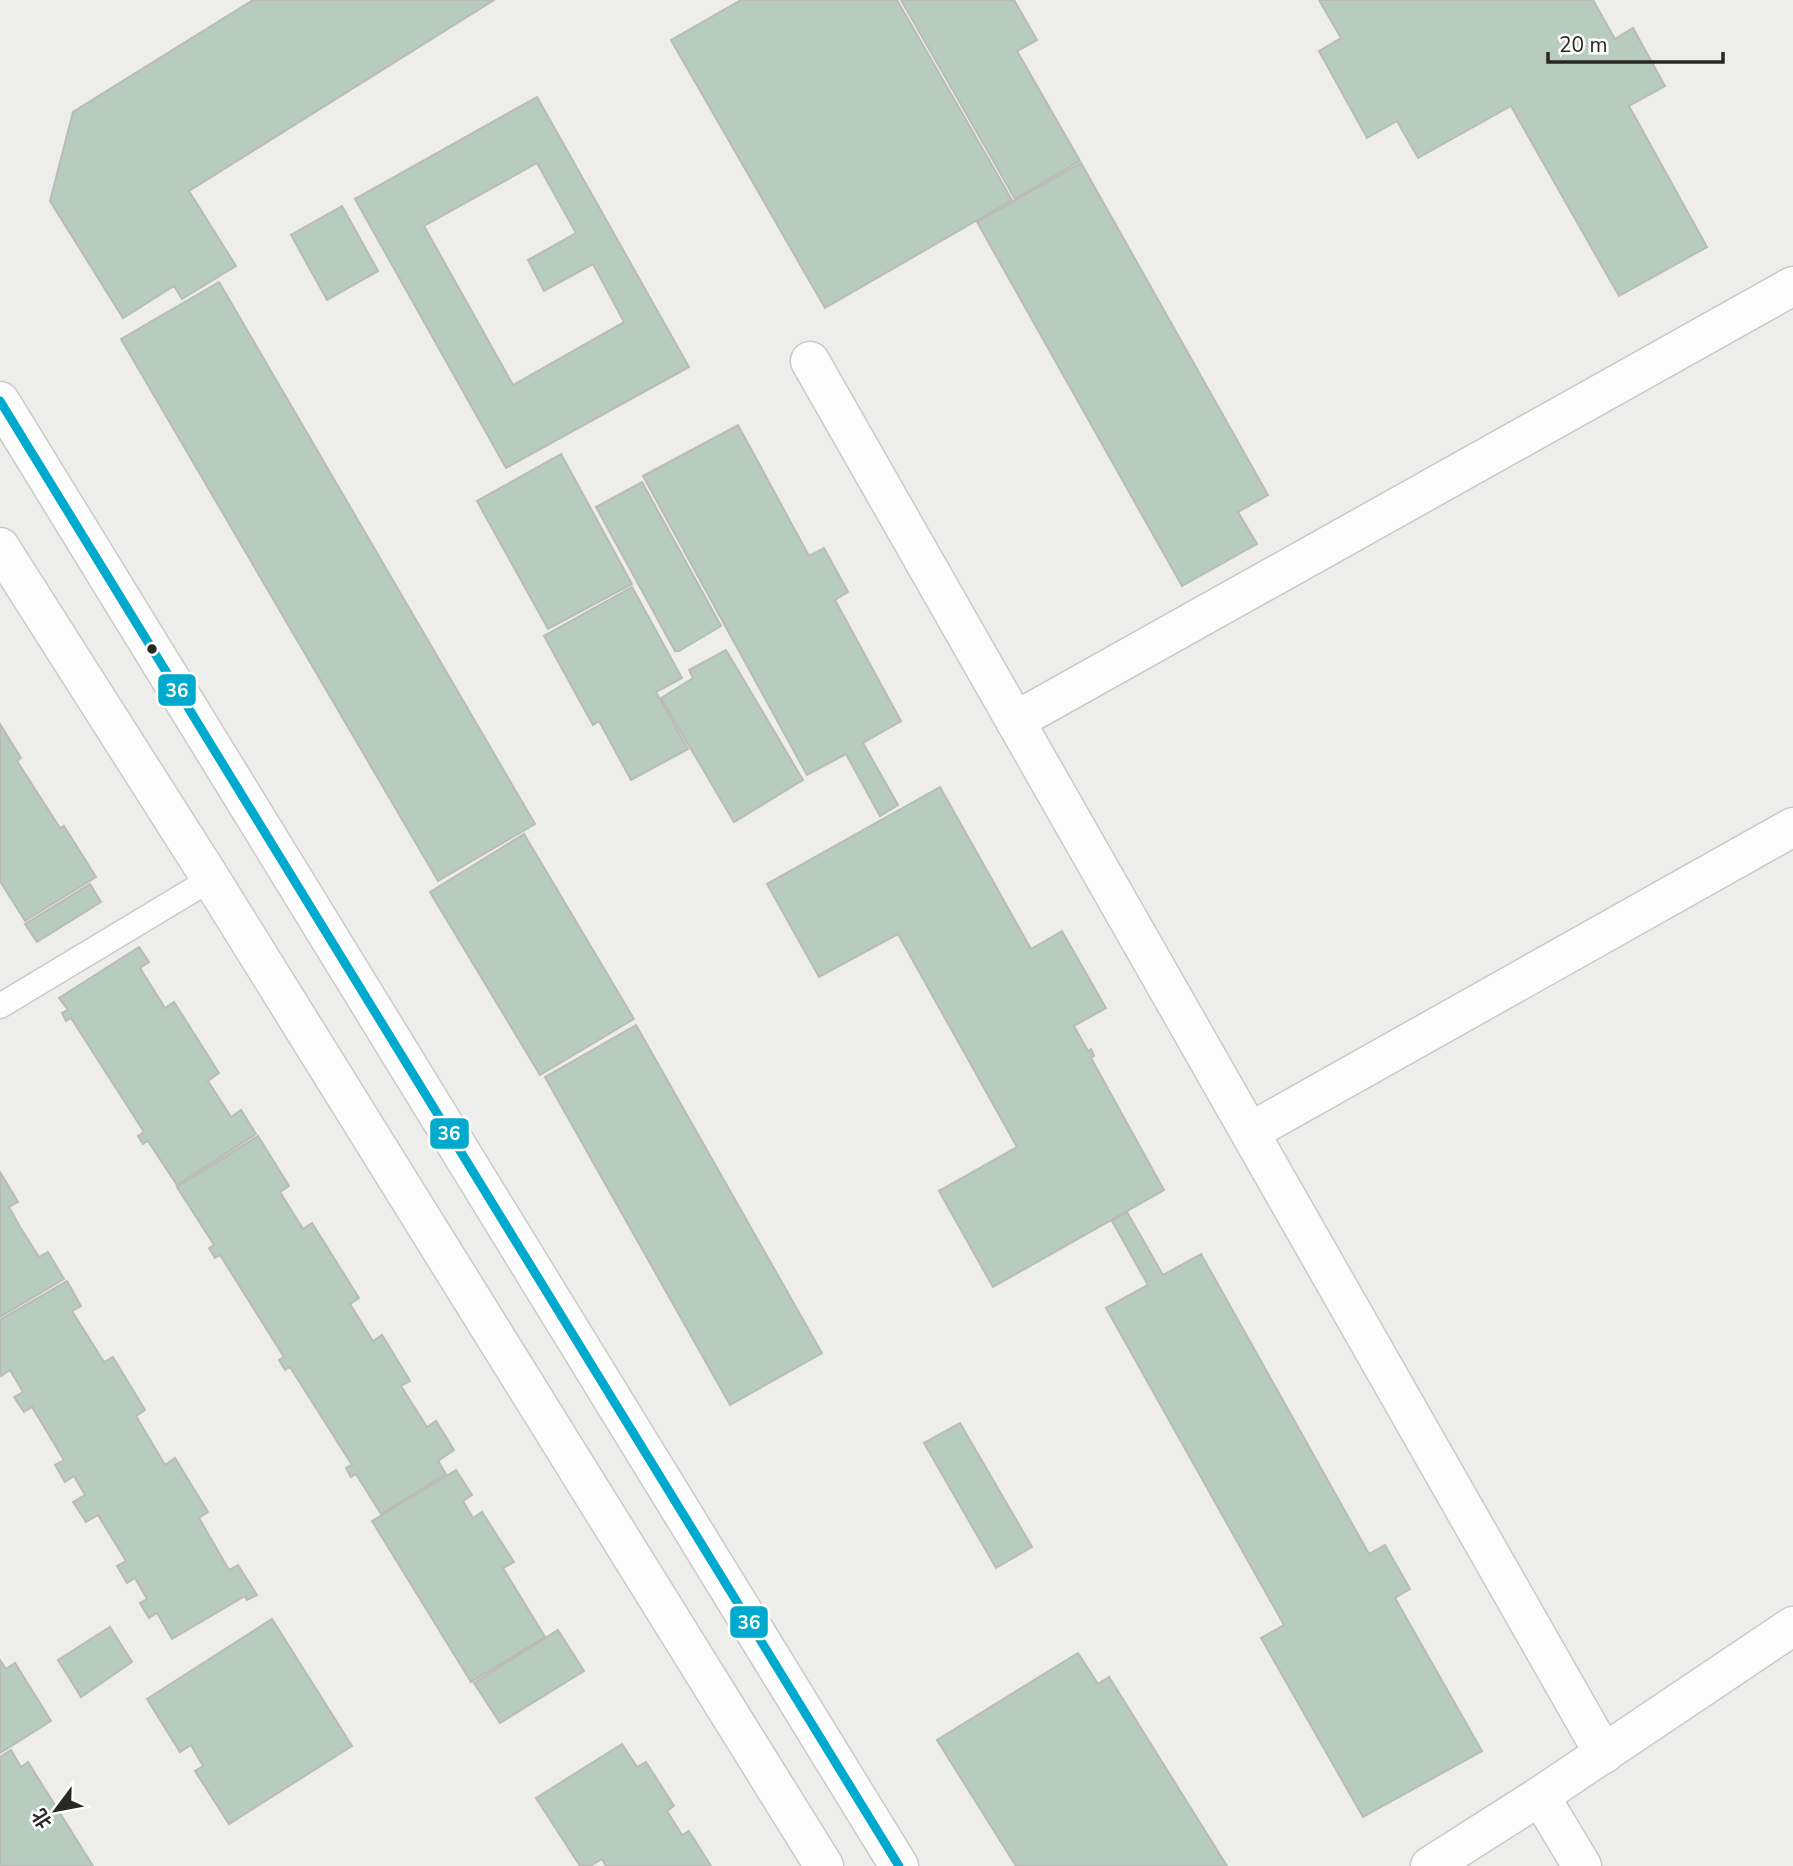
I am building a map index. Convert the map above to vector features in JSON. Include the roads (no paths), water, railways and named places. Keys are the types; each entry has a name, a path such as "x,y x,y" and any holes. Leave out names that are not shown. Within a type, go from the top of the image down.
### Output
{"street":[{"path":"1015,720 1793,286"},
{"path":"810,361 1604,1754"},
{"path":"0,401 899,1866"},
{"path":"0,547 211,879 824,1866"},
{"path":"1250,1132 1793,827"},
{"path":"1430,1866 1604,1754 1793,1626"},
{"path":"1540,1796 1582,1866"}],"lane":[{"path":"0,1006 211,879"}]}
